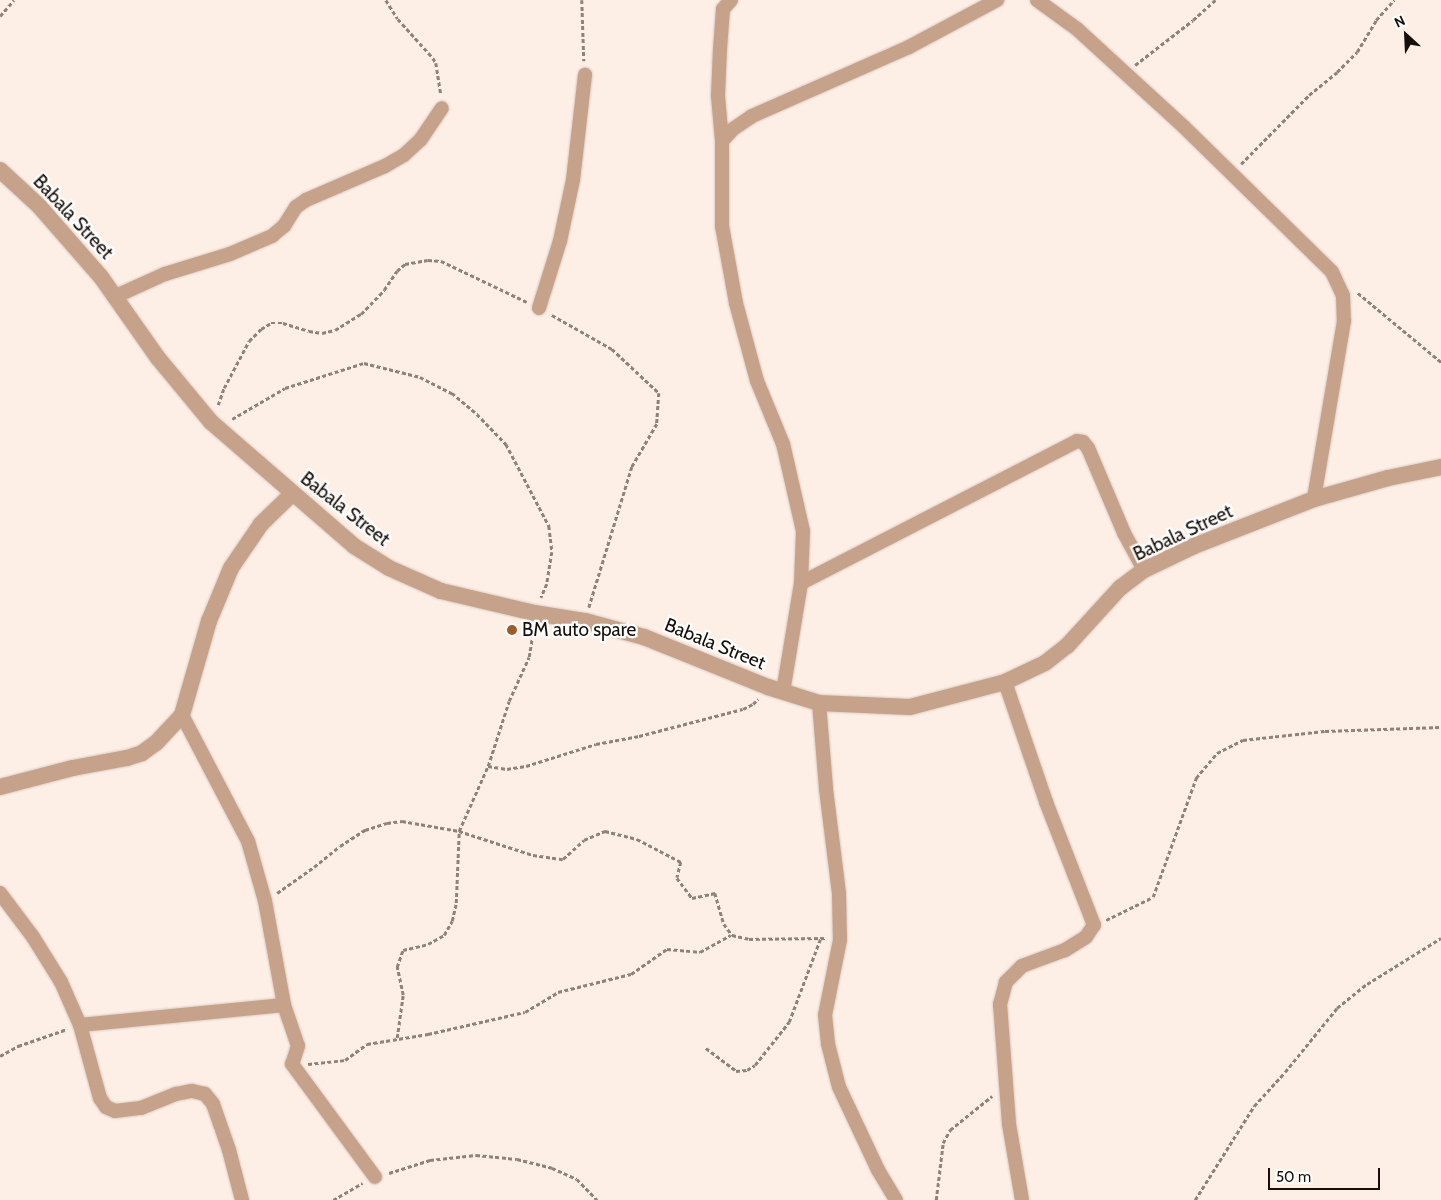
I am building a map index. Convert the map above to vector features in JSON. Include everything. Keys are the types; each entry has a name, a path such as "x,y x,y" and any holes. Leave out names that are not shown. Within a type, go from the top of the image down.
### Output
{"street":[{"path":"731,0 724,9 718,96 722,140 722,226 736,303 757,380 783,444 803,531 801,583 776,690"},
{"path":"722,140 733,129 752,116 909,47 997,0"},
{"path":"1038,0 1077,29 1232,174 1332,272 1343,296 1344,321 1314,499"},
{"path":"539,308 560,241 573,180 585,75"},
{"path":"114,297 165,274 230,254 272,236 284,226 296,207 306,200 385,166 404,155 421,139 442,108"},
{"name":"Babala Street","path":"0,170 40,206 101,277 158,358 216,427 354,546 389,568 441,591 534,612 585,621 644,637 776,690 819,703 910,706 1005,682 1045,664 1067,646 1120,588 1144,570 1194,546 1314,499 1388,478 1441,467"},
{"path":"801,583 1077,442 1083,442 1088,448 1124,533 1144,570"},
{"path":"0,787 73,768 104,764 142,753 156,744 182,714 208,621 231,568 261,524 292,494"},
{"path":"1005,682 1046,802 1094,925 1086,937 1065,950 1022,966 1006,982 1000,1004 1009,1124 1022,1200"},
{"path":"819,703 826,789 839,894 840,940 825,1015 828,1044 839,1087 878,1170 896,1200"},
{"path":"182,714 248,841 265,901 284,1005 298,1046 292,1064 375,1178"},
{"path":"0,894 33,937 61,982 80,1024 100,1098 106,1107 115,1111 141,1108 176,1094 192,1091 205,1094 213,1104 229,1150 242,1200"},
{"path":"80,1024 284,1005"}],"path":[{"path":"0,16 14,0"},
{"path":"386,0 398,19 426,48 436,62 442,108"},
{"path":"582,0 585,75"},
{"path":"1124,73 1193,20 1215,0"},
{"path":"1232,174 1309,95 1337,72 1357,52 1376,20 1394,0"},
{"path":"216,427 224,388 249,341 261,329 271,323 283,323 309,332 322,333 335,330 361,314 405,264 428,260 441,261 539,308 612,349 659,393 657,424 632,467 585,621"},
{"path":"1354,290 1441,362"},
{"path":"216,427 285,388 364,363 420,378 452,393 477,414 506,444 549,526 552,552 549,576 534,612 529,656 509,701 488,766 459,832 456,902 452,921 444,935 428,944 403,950 397,967 403,994 396,1038"},
{"path":"488,766 507,769 526,766 596,744 639,736 743,709 776,690"},
{"path":"1094,925 1153,897 1196,778 1216,753 1243,740 1325,731 1441,727"},
{"path":"265,901 365,830 387,823 402,821 459,832 533,855 564,859 584,840 605,831 637,839 681,862 677,878 692,898 716,893 724,924 732,934 749,939 821,937 840,940"},
{"path":"292,1064 345,1060 367,1044 428,1034 524,1012 558,992 631,974 667,949 700,952 732,934"},
{"path":"706,1048 736,1071 747,1070 755,1065 789,1022 821,937"},
{"path":"1195,1200 1254,1106 1285,1072 1337,1008 1367,984 1441,938"},
{"path":"0,1056 18,1046 80,1024"},
{"path":"936,1200 943,1143 950,1130 1006,1083"},
{"path":"333,1200 375,1178 430,1160 476,1155 517,1159 552,1168 577,1179 597,1200"}],"place":[{"name":"BM auto spare","path":"512,630"}]}
